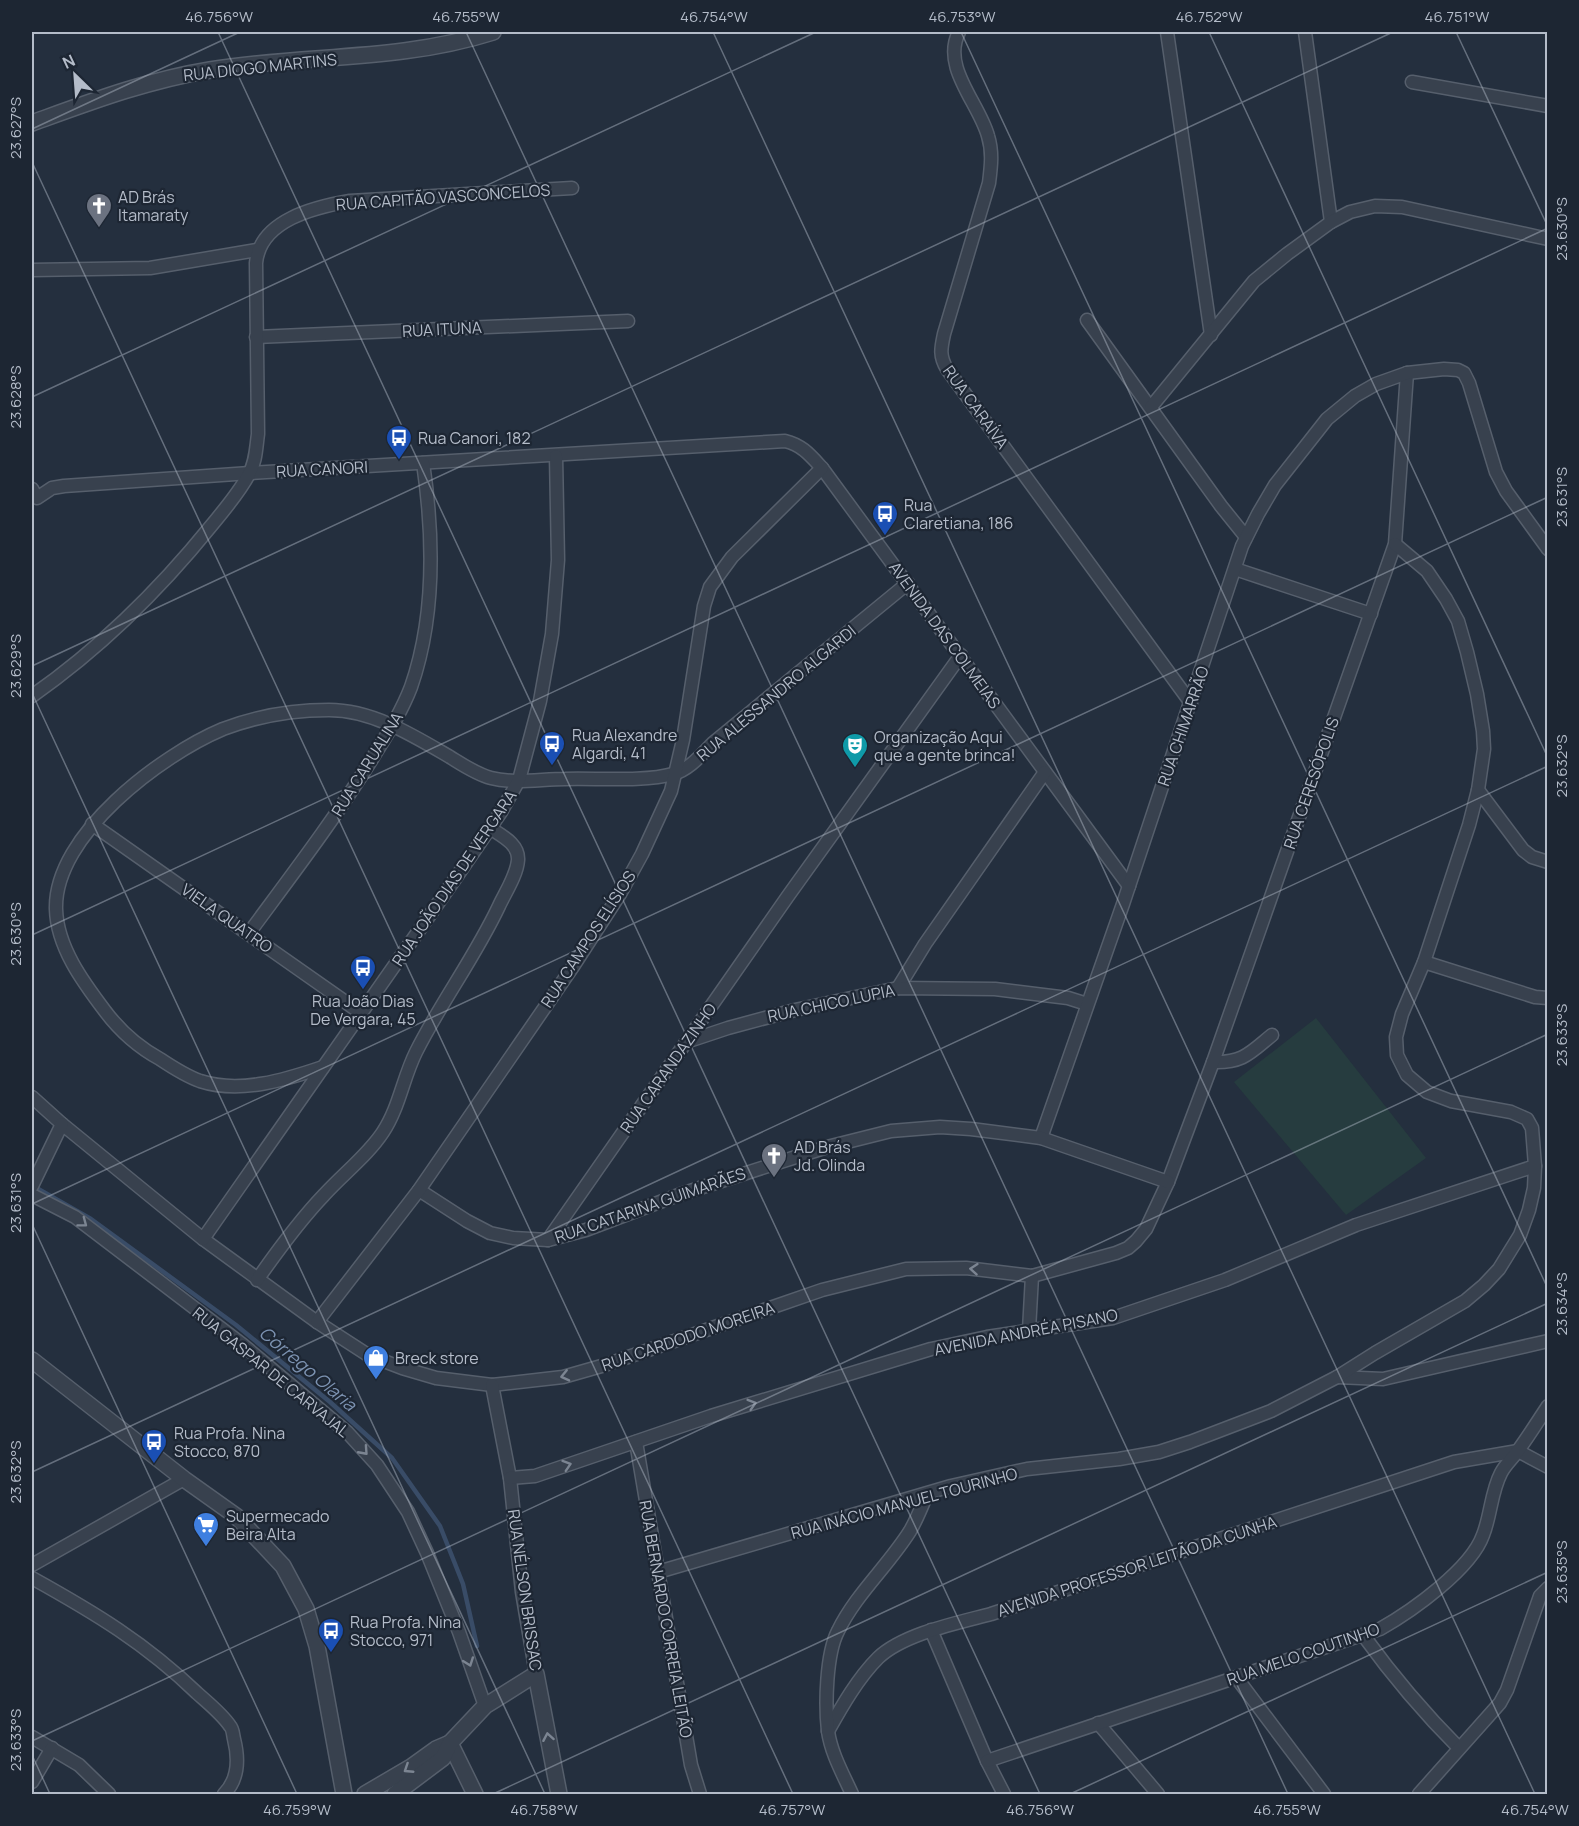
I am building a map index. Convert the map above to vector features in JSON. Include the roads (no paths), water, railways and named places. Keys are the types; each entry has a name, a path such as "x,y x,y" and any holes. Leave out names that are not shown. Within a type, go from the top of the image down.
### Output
{"street":[{"name":"RUA DIOGO MARTINS","path":"32,123 113,94 169,78 254,65 400,53 458,42 493,32"},
{"name":"RUA CARAÍVA","path":"959,32 954,51 956,65 986,130 992,150 992,160 989,183 944,334 940,350 941,358 1191,703"},
{"path":"1167,32 1211,335"},
{"path":"1305,32 1331,222"},
{"path":"1412,82 1548,106"},
{"name":"RUA CAPITÃO VASCONCELOS","path":"257,250 277,227 303,213 350,201 572,188"},
{"path":"1150,407 1254,281 1331,222 1350,213 1375,206 1402,207 1548,239"},
{"path":"32,270 150,268 257,250 258,434 250,473 231,502 198,542 153,591 79,660 32,696"},
{"path":"1087,320 1221,506 1246,537"},
{"name":"RUA ITUNA","path":"256,337 628,321"},
{"name":"RUA CHIMARRÃO","path":"1041,1138 1129,886 1246,537 1275,485 1327,419 1356,396 1376,384 1407,373 1444,369 1464,373 1496,472 1506,491 1548,549"},
{"name":"RUA CERESÓPOLIS","path":"1168,1182 1213,1062 1395,544 1407,373"},
{"name":"AVENIDA DAS COLMEIAS","path":"764,444 785,441 795,444 806,450 822,468 1129,886"},
{"name":"RUA CANORI","path":"33,499 52,488 64,486 250,473 764,444"},
{"name":"RUA JOÃO DIAS DE VERGARA","path":"203,1239 490,828 519,780 540,701 552,634 558,560 556,456"},
{"name":"RUA CARUALINA","path":"249,933 333,819 393,726 411,688 427,617 431,539 423,463"},
{"name":"RUA CAMPOS ELÍSIOS","path":"317,1323 419,1190 574,965 620,894 663,810 676,773 704,606 711,587 732,557 822,468"},
{"name":"RUA INÁCIO MANUEL TOURINHO","path":"658,1572 951,1486 1027,1469 1119,1459 1159,1452 1271,1411 1337,1377 1465,1301 1499,1269 1526,1223 1534,1188 1532,1128 1527,1119 1511,1112 1439,1098 1427,1092 1415,1083 1397,1055 1398,1028 1402,1014 1424,962 1478,790 1483,759 1483,731 1467,652 1458,621 1427,571 1395,544"},
{"path":"1235,568 1371,614"},
{"name":"RUA ALESSANDRO ALGARDI","path":"676,773 690,765 713,743 908,583"},
{"name":"RUA CARANDAZINHO","path":"548,1240 788,896 961,655"},
{"path":"323,1066 266,1083 230,1086 200,1081 142,1049 114,1023 75,967 62,939 56,911 58,885 69,858 92,824 115,801 184,750 222,730 257,718 293,711 333,710 358,714 393,726 491,778 519,780 621,778 676,773"},
{"path":"897,988 1045,772"},
{"path":"1478,790 1523,850 1532,857 1548,862"},
{"name":"VIELA QUATRO","path":"92,824 361,1013"},
{"path":"257,1280 291,1232 362,1157 383,1132 392,1115 414,1055 481,940 517,867 516,850 510,842 490,828"},
{"path":"1424,962 1535,997 1548,998"},
{"name":"RUA CHICO LUPIA","path":"685,1042 795,1010 897,988 995,989 1068,998 1087,1004"},
{"path":"1213,1062 1230,1063 1246,1056 1272,1035"},
{"name":"RUA CARDODO MOREIRA","path":"32,1097 203,1239 317,1323 368,1355 436,1378 492,1385 552,1379 584,1371 822,1290 906,1269 966,1268 1032,1275 1116,1253 1128,1248 1146,1229 1168,1182"},
{"path":"32,1186 62,1124"},
{"name":"RUA CATARINA GUIMARÃES","path":"419,1190 490,1233 513,1238 548,1240 586,1230 681,1194 799,1156 891,1131 951,1128 1041,1138 1168,1182"},
{"name":"AVENIDA ANDRÉA PISANO","path":"510,1478 535,1476 711,1416 931,1349 987,1337 1113,1318 1225,1280 1356,1225 1535,1166"},
{"name":"RUA GASPAR DE CARVAJAL","path":"32,1195 75,1217 243,1345 347,1432 377,1465 408,1512 422,1543 459,1632 485,1706"},
{"path":"1029,1330 1032,1275"},
{"path":"1337,1377 1383,1379 1548,1341"},
{"path":"32,1359 184,1479 236,1516 283,1566 306,1609 317,1646 344,1794"},
{"name":"RUA NÉLSON BRISSAC","path":"492,1385 510,1478 522,1592 559,1794"},
{"name":"RUA MELO COUTINHO","path":"987,1761 1380,1629 1421,1603 1459,1569 1478,1548 1484,1534 1496,1482 1502,1470 1518,1451 1548,1406"},
{"name":"RUA BERNARDO CORREIA LEITÃO","path":"636,1442 691,1765 700,1794"},
{"path":"1518,1451 1548,1467"},
{"name":"AVENIDA PROFESSOR LEITÃO DA CUNHA","path":"828,1731 851,1693 879,1658 895,1646 931,1630 1024,1603 1454,1462 1518,1451"},
{"path":"32,1564 184,1479"},
{"path":"852,1794 837,1762 828,1731 828,1673 833,1645 837,1631 909,1533 927,1494"},
{"path":"32,1578 91,1610 136,1641 170,1668 231,1727 237,1752 238,1769 224,1794"},
{"path":"1419,1794 1500,1703 1507,1690 1540,1596 1548,1588"},
{"path":"931,1630 987,1761 1004,1794"},
{"path":"1363,1635 1434,1724 1459,1748"},
{"path":"395,1794 443,1758 450,1743 485,1706 537,1674"},
{"path":"1236,1677 1324,1794"},
{"path":"1098,1723 1158,1794"},
{"path":"32,1737 79,1765 109,1794"},
{"path":"365,1794 411,1767 436,1749 450,1743"},
{"path":"450,1743 475,1794"},
{"path":"32,1782 52,1748"}],"waterway":[{"name":"Córrego Olaria","path":"33,1186 91,1219 236,1325 330,1402 392,1458 440,1526 463,1584 477,1646"}],"place":[{"name":"AD Brás Itamaraty","path":"99,229"},
{"name":"Rua Canori, 182","path":"399,461"},
{"name":"Rua Claretiana, 186","path":"885,537"},
{"name":"Rua Alexandre Algardi, 41","path":"552,767"},
{"name":"Organização Aqui que a gente brinca!","path":"855,769"},
{"name":"Rua João Dias De Vergara, 45","path":"363,991"},
{"name":"AD Brás Jd. Olinda","path":"774,1179"},
{"name":"Breck store","path":"376,1381"},
{"name":"Rua Profa. Nina Stocco, 870","path":"154,1465"},
{"name":"Supermecado Beira Alta","path":"206,1548"},
{"name":"Rua Profa. Nina Stocco, 971","path":"331,1654"}]}
